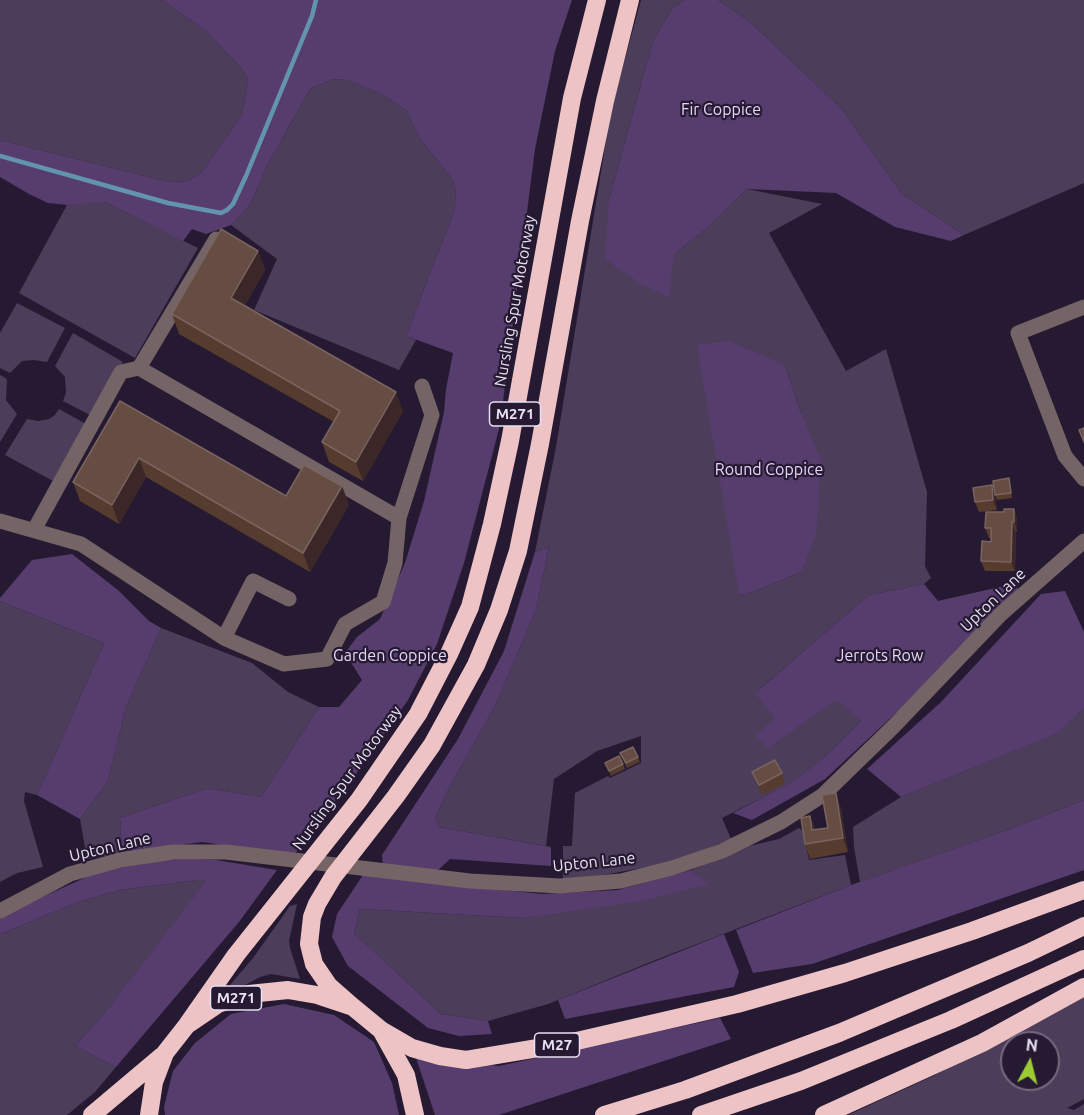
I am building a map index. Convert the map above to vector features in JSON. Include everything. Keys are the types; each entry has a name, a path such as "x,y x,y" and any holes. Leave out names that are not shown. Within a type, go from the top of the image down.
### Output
{"highway":[{"name":"Nursling Spur Motorway","path":"187,1025 236,955 359,800 418,714 470,607 492,524 510,441 572,98 597,0"},
{"name":"M271","path":"415,1115 406,1075 381,1030 321,977 314,964 310,952 312,917 333,877 396,796 432,745 480,656 499,610 515,561 540,444 580,221 605,101 630,0"},
{"name":"M27","path":"381,1030 412,1048 466,1060 568,1043 737,1004 835,976 972,931 1084,890"},
{"path":"604,1115 685,1089 839,1034 1028,953 1084,926"},
{"path":"701,1115 801,1081 951,1020 1084,959"},
{"path":"824,1115 982,1042 1084,987"},
{"name":"M271","path":"149,1115 154,1082 165,1053 187,1025 218,1004 249,994 288,990 317,994 353,1007"},
{"path":"93,1115 165,1053"}],"street":[{"path":"139,368 217,236"},
{"path":"1084,307 1018,333 1065,456 1084,479"},
{"path":"34,530 121,372 139,368 399,518"},
{"path":"0,521 81,544 224,638 284,664 327,659 345,624 383,602 395,563 399,518 432,416 422,386"},
{"name":"Upton Lane","path":"0,911 70,874 120,860 173,852 226,852 470,881 543,886 621,881 712,855 781,822 823,795 894,726 1001,615 1084,542"},
{"path":"224,638 253,581 289,598"}],"shaded area":[{"path":"0,0 162,0 206,31 242,69 248,80 242,115 201,173 187,181 169,182 0,140"},
{"path":"641,0 684,0 672,9 653,41 609,199 674,254 707,228 747,189 822,204 769,233 846,371 886,349 927,492 925,566 931,578 924,584 869,595 756,692 775,718 837,699 861,721 830,752 793,782 722,818 731,839 674,862 581,879 563,879 563,846 572,846 575,793 608,776 610,778 641,763 641,736 597,751 554,779 546,846 439,827 435,818 497,702 536,610 549,547 535,552 556,447 611,111","holes":["785,365 801,413 801,572 745,595 739,594"]},
{"path":"718,0 1084,0 1084,183 964,235 902,194 841,108 749,21"},
{"path":"333,79 348,80 382,94 407,111 420,139 453,180 456,194 454,211 406,336 416,340 399,370 254,310 277,259 231,225 250,205 268,164 310,89"},
{"path":"105,202 198,248 135,358 19,293 67,205"},
{"path":"17,303 65,328 47,362 22,361 10,373 0,368 0,333"},
{"path":"73,333 123,362 92,416 63,401 66,393 65,377 55,366"},
{"path":"0,375 7,379 6,400 17,414 0,442"},
{"path":"59,409 88,425 55,482 5,455 27,419 38,421 49,419"},
{"path":"0,601 104,643 37,795 25,792 24,801 43,867 17,873 0,882"},
{"path":"161,628 252,663 288,692 319,707 261,797 207,788 120,818 122,853 87,859 80,819 108,781 126,707"},
{"path":"1084,708 1084,800 860,882 853,827 901,797 1057,733"},
{"path":"799,828 803,831 809,860 845,855 851,885 548,1004 488,1021 441,1014 354,933 360,909 524,918 708,884 691,870 749,846 779,839"},
{"path":"208,880 103,1015 75,1046 116,1067 95,1092 67,1115 0,1115 0,934 81,901 121,890"},
{"path":"297,904 289,941 300,979 271,974 260,977 234,991 224,992 253,958 290,906"},
{"path":"1084,997 1084,1099 1067,1108 1074,1110 1084,1104 1084,1115 848,1115 933,1076 1000,1041 1000,1091 1060,1091 1060,1031 1019,1031"}],"green space":[{"name":"Garden Coppice","path":"162,0 572,0 555,51 535,149 500,425 464,563 437,644 408,700 351,781 294,855 202,842 122,853 120,818 207,788 261,797 319,707 339,707 362,680 345,653 357,637 380,619 405,563 424,501 444,412 453,353 406,336 454,211 456,194 453,180 420,139 407,111 382,94 347,80 333,79 310,89 268,164 250,205 231,225 206,234 192,229 183,241 105,202 67,205 48,203 0,177 0,140 169,182 187,181 201,173 242,115 248,80 242,69 206,31"},
{"name":"Fir Coppice","path":"684,0 718,0 749,21 841,108 902,194 964,235 951,241 895,227 836,193 747,189 707,228 674,254 669,297 641,284 605,259 609,199 653,41 672,9"},
{"name":"Round Coppice","path":"728,341 785,365 801,413 821,461 816,535 801,572 745,595 739,594 697,345"},
{"path":"549,547 536,610 497,702 435,818 439,827 551,847 551,866 450,859 437,871 383,866 382,855 458,739 504,651 535,552"},
{"path":"72,554 119,591 149,621 161,628 126,707 108,781 80,819 37,795 104,643 0,601 0,598 32,560"},
{"name":"Jerrots Row","path":"924,584 938,601 1013,584 1020,590 940,672 825,779 752,820 733,813 794,781 830,752 861,721 837,700 767,748 756,736 775,718 755,693 869,595"},
{"path":"1065,591 1084,632 1084,708 1058,733 901,797 867,769 941,702 1041,594"},
{"path":"1084,800 1084,870 812,964 753,973 736,930 851,885"},
{"path":"216,860 277,870 239,922 116,1067 75,1046 103,1015 207,880 121,890 81,901 0,934 0,916 91,875 156,861"},
{"path":"691,870 709,884 641,901 524,918 360,909 354,933 441,1014 488,1021 492,1034 459,1036 428,1028 348,966 332,937 337,914 363,875 542,894 618,890"},
{"path":"724,934 739,972 734,987 565,1019 558,1000"},
{"path":"284,1004 334,1015 374,1042 392,1083 399,1115 165,1115 164,1107 173,1071 195,1043 231,1014"},
{"path":"720,1018 731,1039 499,1115 435,1115 416,1058 499,1066"}],"building":[{"path":"221,229 258,251 231,298 396,392 356,462 322,442 340,411 172,314"},
{"path":"120,401 286,496 304,465 342,486 303,553 139,458 112,505 73,482"},
{"path":"1084,428 1084,442 1079,430"},
{"path":"1009,478 1011,493 995,495 993,481"},
{"path":"992,485 993,500 975,502 973,488"},
{"path":"1004,509 1014,509 1011,562 981,561 982,541 991,542 991,528 985,528 986,512 1004,512"},
{"path":"633,747 638,757 626,763 620,753"},
{"path":"619,756 623,764 609,771 605,763"},
{"path":"775,760 782,773 759,785 752,772"},
{"path":"836,793 843,838 805,844 801,818 810,816 812,830 828,828 822,795"}],"waterway":[{"path":"0,156 168,203 221,213 233,204 246,176 312,16 316,0"}]}
